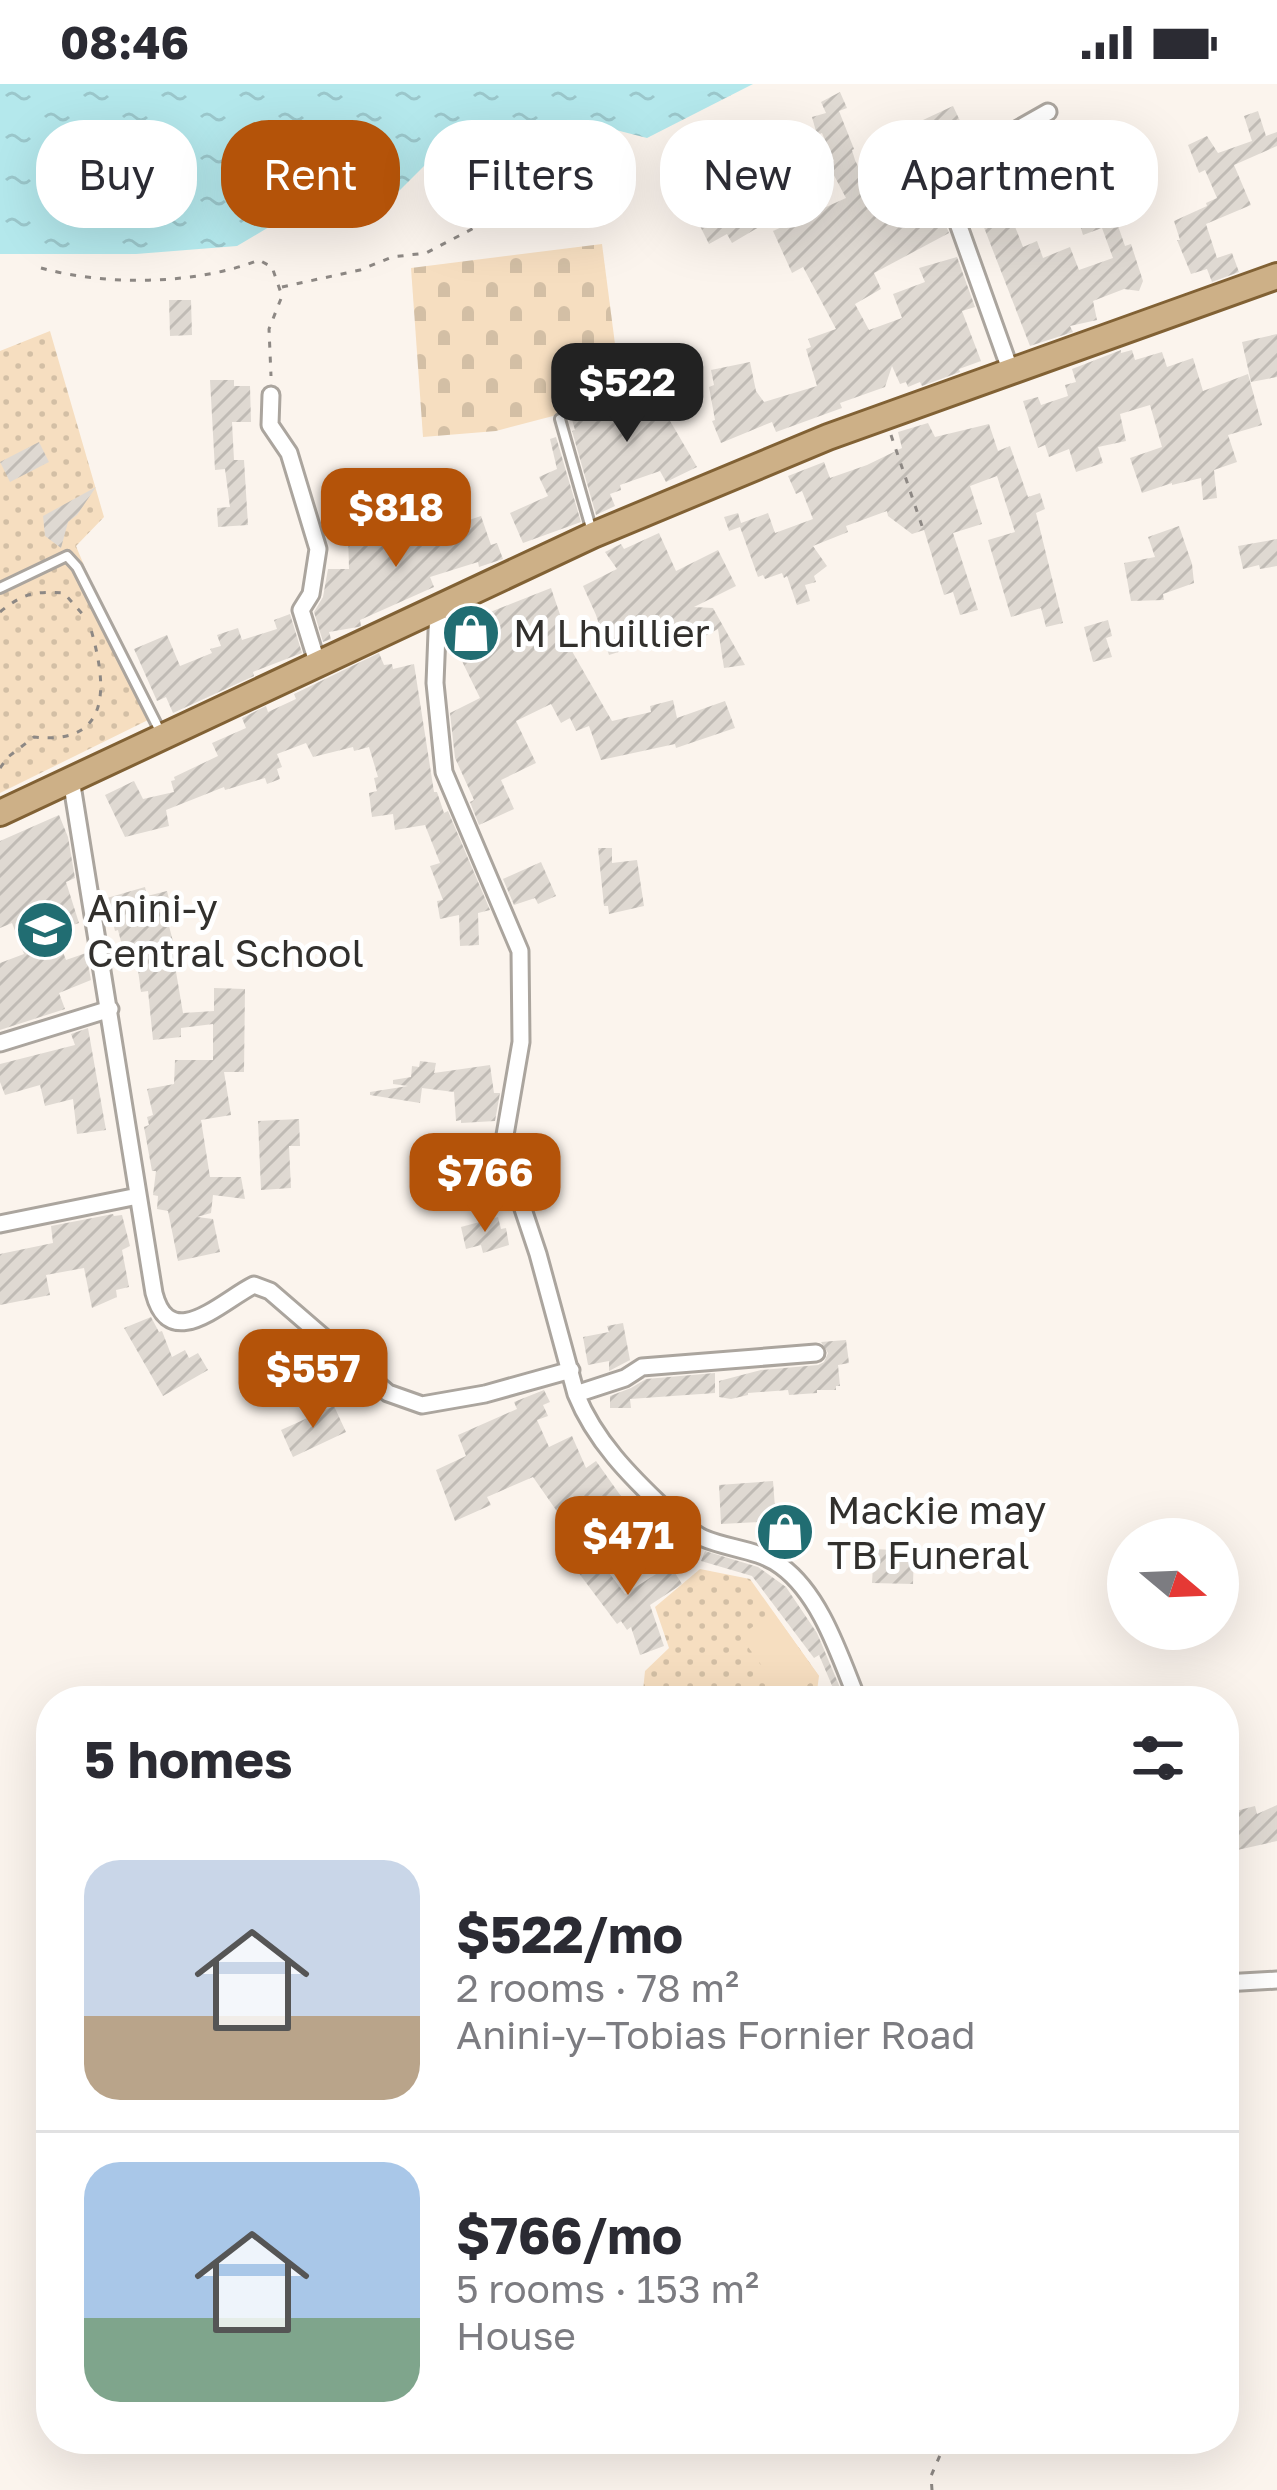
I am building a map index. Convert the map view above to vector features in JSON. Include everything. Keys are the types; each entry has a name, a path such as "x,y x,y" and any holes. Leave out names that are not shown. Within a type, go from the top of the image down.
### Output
{"main road":[{"path":"0,813 593,535 828,437 1277,276"}],"street":[{"path":"1011,372 940,173 1048,112"},
{"path":"271,395 270,424 289,452 318,549 311,594 301,610 317,662"},
{"path":"438,607 435,683 444,772 520,951 521,1042 505,1135 576,1394 585,1416 628,1474 672,1515 700,1537 760,1555 782,1567 804,1589 834,1639 852,1686"},
{"path":"70,779 157,1304 172,1321 189,1323 244,1290 260,1287 388,1393 422,1405 485,1394 571,1370"},
{"path":"0,1043 110,1009"},
{"path":"0,1223 138,1196"},
{"path":"576,1394 625,1378 642,1367 816,1353"},
{"path":"1239,1982 1277,1979"}],"lane":[{"path":"560,419 593,535"},
{"path":"0,588 67,556 77,567 163,735"}],"path":[{"path":"280,288 360,270 392,257 426,253 473,228"},
{"path":"41,268 112,278 182,279 259,260 272,267 282,296 269,329 271,395"},
{"path":"884,416 922,526"},
{"path":"0,612 35,591 64,593 89,622 101,689 92,723 79,732 34,737 0,768"},
{"path":"932,2490 941,2454"}],"green space":[{"path":"602,244 622,398 496,431 423,437 411,268"},
{"path":"50,331 104,517 76,546 148,720 0,793 0,351"},
{"path":"700,1569 750,1579 819,1676 818,1686 644,1686 645,1671 669,1648 655,1607"},
{"path":"773,1612 819,1676 806,1686 777,1686 740,1636"}],"water":[{"path":"0,84 753,84 682,120 660,120 660,131 647,138 636,135 636,120 424,120 424,166 400,190 400,120 221,120 221,228 267,228 237,246 136,254 0,254"}],"building":[{"path":"840,92 847,108 839,111 858,166 858,228 947,228 949,233 874,273 881,289 855,304 869,330 902,318 893,294 925,282 919,268 957,257 975,307 962,311 981,361 922,386 920,382 908,387 906,382 900,384 892,366 885,387 840,403 842,408 776,432 772,422 721,443 712,421 711,370 750,362 756,391 764,402 817,386 806,349 811,347 808,339 836,329 803,267 792,273 773,231 834,228 834,203 846,198 834,175 834,120 812,117 826,113 821,102"},
{"path":"953,106 960,120 923,120"},
{"path":"1258,111 1266,136 1277,132 1277,146 1234,165 1251,205 1206,224 1217,258 1232,253 1239,272 1212,282 1207,269 1191,274 1177,240 1174,221 1217,198 1205,170 1199,173 1188,145 1207,136 1218,153 1252,141 1244,116"},
{"path":"701,228 757,228 732,243 727,234 709,244"},
{"path":"984,228 1016,228 1023,247 1037,241 1043,258 1070,247 1079,270 1113,258 1102,228 1119,228 1125,246 1131,244 1143,281 1139,291 1124,289 1093,301 1097,320 1070,326 1073,332 1030,346"},
{"path":"169,300 191,300 192,335 170,336"},
{"path":"1277,334 1277,377 1251,382 1242,342"},
{"path":"1132,350 1135,360 1162,352 1167,367 1193,358 1203,391 1248,374 1262,425 1228,435 1237,462 1214,470 1217,498 1203,500 1201,478 1142,493 1130,458 1162,447 1150,405 1120,414 1126,441 1098,447 1103,463 1076,472 1069,449 1049,457 1045,445 1038,448 1023,401 1038,397 1041,405 1068,396 1065,385 1076,382 1072,369"},
{"path":"210,380 250,386 251,422 232,422 234,460 244,460 248,525 218,527 217,508 230,507 225,469 215,470"},
{"path":"651,386 662,416 666,414 697,467 666,482 660,471 620,485 621,490 610,494 615,506 596,515 570,413 636,396 634,390"},
{"path":"928,423 935,437 989,424 998,451 1010,446 1028,497 1040,493 1045,509 1036,513 1063,623 1046,627 1041,608 1011,617 988,540 1015,532 997,476 970,486 982,524 953,533 978,610 960,615 953,592 944,595 924,530 912,534 887,511 846,526 848,532 813,546 827,566 814,576 816,582 805,585 810,601 797,605 782,573 758,577 740,527 729,531 724,517 738,513 741,523 768,513 775,533 813,519 802,491 796,494 788,476 824,462 830,478 867,465 902,448 898,432"},
{"path":"556,437 581,522 523,543 510,513 548,496 539,477 557,469 550,439"},
{"path":"39,442 49,462 10,482 0,462"},
{"path":"96,487 68,522 61,548 45,536 43,516"},
{"path":"481,516 491,545 497,543 503,559 430,577 434,587 360,620 361,626 329,632 331,639 323,642 314,612 323,597 328,569 349,569 348,534 406,522 408,528 428,525 431,539 465,529 463,522"},
{"path":"1179,526 1194,583 1163,594 1164,600 1131,601 1124,563 1155,557 1148,537"},
{"path":"659,533 676,571 718,550 736,586 694,607 713,608 745,665 724,668 718,629 677,643 670,632 662,633 609,655 583,586 617,569 605,552"},
{"path":"1277,539 1277,566 1243,569 1238,546"},
{"path":"551,588 573,653 612,721 651,712 650,706 673,700 677,718 725,701 735,728 676,748 675,744 601,760 589,726 576,731 570,718 561,723 551,704 516,721 536,763 501,780 514,809 479,825 470,802 474,800 455,758 450,713 480,698 457,651 460,641 487,619 485,614"},
{"path":"290,614 302,653 173,713 166,697 157,701 134,649 167,635 180,666 221,646 217,635 238,628 242,640 277,629 274,620"},
{"path":"1108,620 1112,636 1106,638 1112,657 1093,662 1084,627"},
{"path":"379,653 384,665 392,664 393,669 414,664 434,792 444,813 448,811 490,910 478,913 479,945 460,946 459,915 440,919 437,901 443,900 430,866 440,863 425,825 395,830 393,814 372,817 369,793 377,791 374,778 378,777 369,747 313,757 306,743 277,754 280,779 224,787 166,810 169,826 125,837 105,795 134,781 143,799 174,792 174,777 218,756 212,743 246,728 242,718 296,699 294,694"},
{"name":"Anini-y Central School","path":"59,815 75,878 66,882 79,923 55,931 66,960 86,953 91,980 59,993 65,1009 0,1030 0,963 24,954 12,923 0,928 0,841"},
{"path":"598,848 612,848 612,863 637,860 644,906 609,914 604,906"},
{"path":"541,862 556,896 538,904 535,898 514,905 503,879"},
{"path":"145,887 147,896 167,891 183,1013 214,1011 214,988 245,989 244,1072 224,1072 231,1115 201,1120 210,1177 241,1177 245,1199 213,1195 211,1213 197,1217 213,1219 220,1252 178,1261 168,1211 157,1209 158,1196 153,1195 156,1171 152,1171 144,1127 153,1115 147,1089 174,1084 175,1060 213,1060 213,1024 181,1028 181,1037 153,1040 148,991 141,992 137,963 127,965 107,898"},
{"path":"88,1028 106,1130 77,1134 73,1099 45,1106 40,1085 5,1095 0,1064 75,1045 71,1034"},
{"path":"420,1061 436,1063 434,1073 490,1065 494,1093 500,1093 495,1121 456,1121 454,1092 422,1088 420,1103 370,1095 408,1086 393,1084 393,1080 411,1077 412,1066 419,1067"},
{"path":"299,1119 300,1146 289,1146 291,1188 261,1190 258,1121"},
{"path":"122,1215 130,1246 122,1250 129,1287 116,1290 117,1297 92,1308 84,1268 46,1275 50,1295 0,1305 0,1254 53,1243 51,1226"},
{"path":"498,1217 509,1245 483,1253 481,1245 466,1249 461,1227"},
{"path":"151,1317 172,1357 185,1350 189,1358 198,1353 208,1370 163,1396 124,1328"},
{"path":"623,1323 630,1360 609,1371 609,1361 588,1365 583,1337 609,1332 607,1326"},
{"path":"846,1340 849,1363 838,1365 840,1386 836,1390 719,1397 719,1381 761,1370 818,1365 828,1353 821,1342"},
{"path":"715,1373 715,1393 630,1399 631,1408 610,1408 610,1396 646,1379"},
{"path":"544,1390 550,1402 543,1405 548,1416 537,1420 549,1447 572,1436 586,1468 596,1461 628,1506 579,1543 533,1477 487,1497 491,1505 455,1521 436,1470 466,1456 458,1435 517,1409 514,1402"},
{"path":"334,1406 346,1432 293,1457 281,1430"},
{"path":"773,1481 776,1521 721,1524 719,1485"},
{"path":"588,1545 625,1594 670,1565 682,1584 650,1605 664,1646 640,1655 631,1627 627,1630 621,1621 617,1624 569,1560"},
{"path":"874,1549 914,1551 913,1584 872,1583"},
{"path":"705,1551 758,1567 786,1587 817,1633 839,1686 832,1686 819,1655 814,1658 752,1576 701,1561"},
{"path":"1277,1805 1277,1841 1239,1850 1239,1810 1255,1806 1257,1814"}],"place":[{"name":"M Lhuillier","path":"471,633"},
{"name":"Anini-y Central School","path":"45,930"},
{"name":"Mackie may TB Funeral","path":"785,1532"}]}
